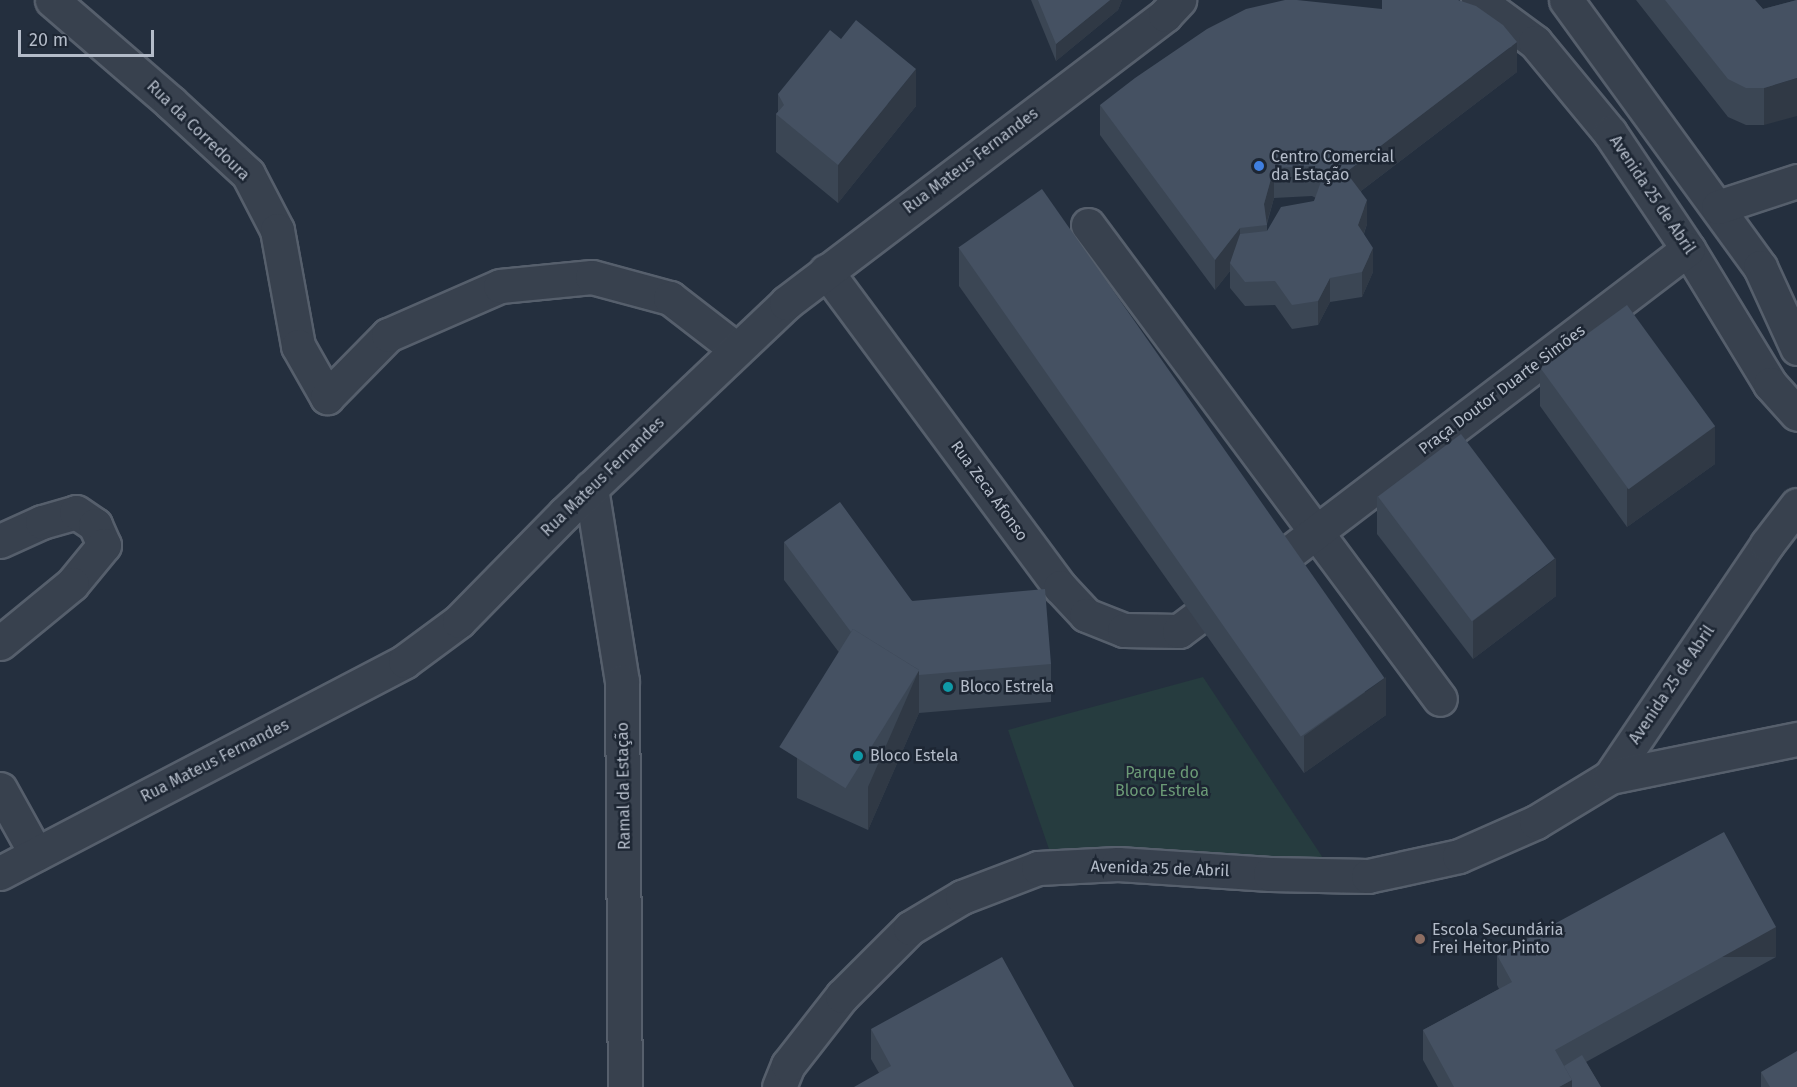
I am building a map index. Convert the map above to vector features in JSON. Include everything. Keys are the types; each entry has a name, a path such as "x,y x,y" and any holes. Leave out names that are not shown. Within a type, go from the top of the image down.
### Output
{"street":[{"name":"Rua da Corredoura","path":"52,0 171,102 248,174 277,230 298,346 327,397 388,335 500,286 592,277 670,298 736,349"},
{"name":"Rua Mateus Fernandes","path":"0,873 405,661 459,621 591,488 786,303 1172,8 1201,0"},
{"name":"Avenida 25 de Abril","path":"1478,0 1535,42 1610,133 1688,249 1770,384 1797,414"},
{"path":"1566,0 1760,267 1797,348"},
{"path":"1718,207 1797,181"},
{"path":"1088,225 1440,699"},
{"name":"Praça Doutor Duarte Simões","path":"1316,532 1688,249"},
{"name":"Rua Zeca Afonso","path":"826,271 1060,587 1086,615 1124,630 1179,631 1195,619"},
{"name":"Ramal da Estação","path":"591,488 622,681 625,1087"},
{"name":"Avenida 25 de Abril","path":"1610,777 1767,544 1797,506"},
{"path":"0,541 42,522 76,512 95,525 104,545 72,584 0,643"},
{"path":"1278,561 1316,532"},
{"name":"Avenida 25 de Abril","path":"779,1087 788,1065 842,996 910,928 962,897 1038,868 1118,864 1368,876 1459,856 1536,822 1610,777 1797,739"},
{"path":"0,789 36,854"}],"green space":[{"name":"Parque do Bloco Estrela","path":"1203,677 1323,858 1061,884 1008,730"}],"building":[{"path":"1038,0 1110,0 1056,44"},
{"name":"Centro Comercial da Estação","path":"1285,0 1382,9 1382,0 1458,0 1476,6 1503,25 1517,42 1349,170 1323,171 1312,166 1274,168 1264,204 1267,225 1240,228 1215,260 1100,105 1207,29 1246,9"},
{"path":"1665,0 1755,0 1763,9 1797,0 1797,78 1764,88 1746,88 1728,79"},
{"path":"856,20 916,69 838,165 776,114 784,105 778,94 830,30 841,39"},
{"path":"1323,176 1349,176 1367,200 1358,225 1373,248 1362,272 1330,278 1318,301 1292,305 1275,281 1245,282 1230,263 1240,234 1267,231 1281,207 1314,201"},
{"path":"1042,189 1384,678 1301,737 958,248"},
{"path":"1627,305 1715,426 1629,489 1540,368"},
{"path":"1461,434 1555,559 1472,621 1378,497"},
{"path":"840,502 912,601 1045,589 1051,664 919,675 919,670 853,629 851,632 784,542"},
{"path":"853,629 919,670 845,788 779,747"},
{"path":"1724,832 1776,927 1555,1050 1572,1080 1559,1087 1454,1087 1423,1030 1512,982 1497,955"},
{"path":"1002,957 1074,1087 854,1087 891,1066 871,1029"},
{"path":"1797,1051 1797,1087 1770,1087 1761,1072"},
{"path":"1582,1055 1601,1087 1572,1087 1572,1080 1564,1066"}],"place":[{"name":"Centro Comercial da Estação","path":"1259,166"},
{"name":"Bloco Estrela","path":"948,687"},
{"name":"Bloco Estela","path":"858,756"},
{"name":"Escola Secundária Frei Heitor Pinto","path":"1420,939"}]}
